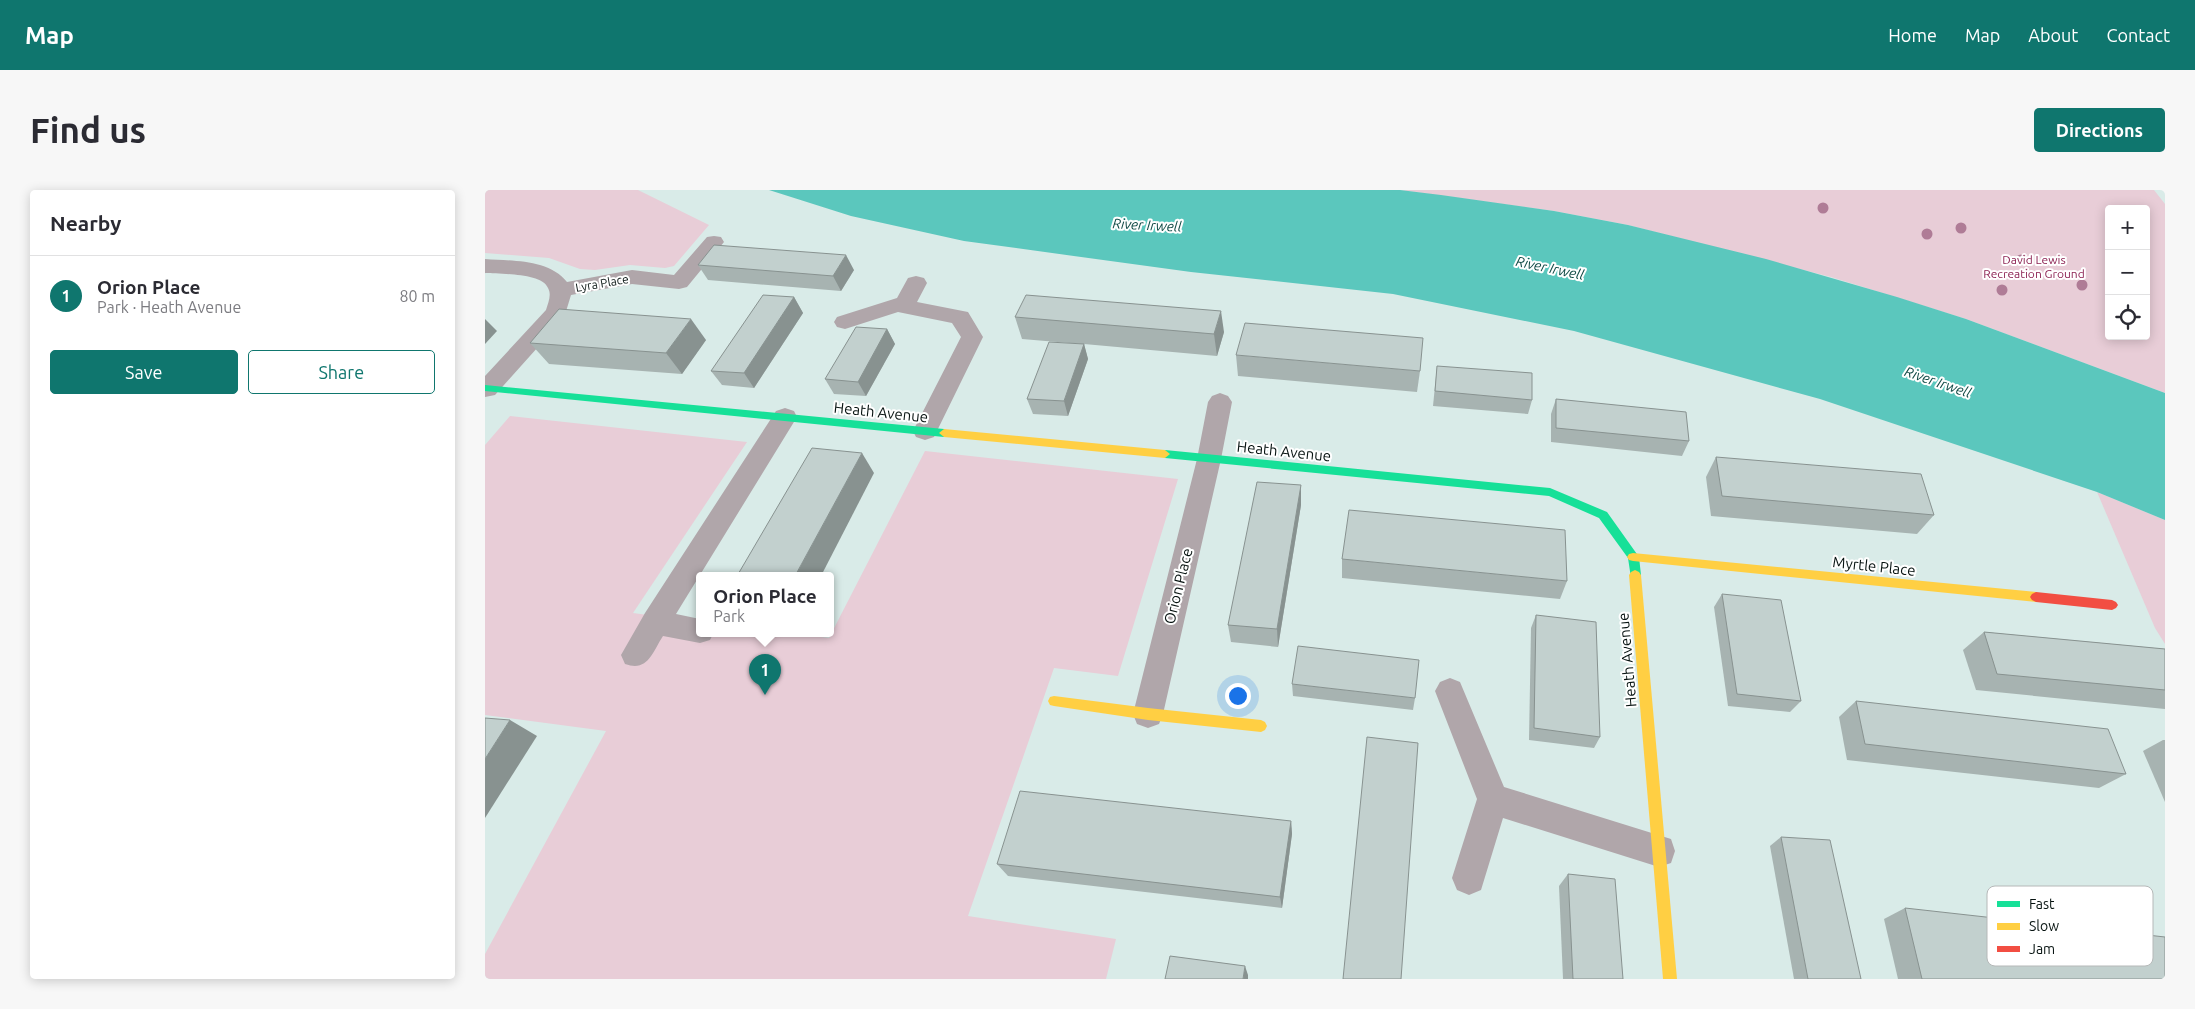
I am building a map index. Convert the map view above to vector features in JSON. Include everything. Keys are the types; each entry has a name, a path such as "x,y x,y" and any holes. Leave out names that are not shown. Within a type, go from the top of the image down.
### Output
{"street":[{"name":"Lyra Place","path":"562,291 582,285 632,277 679,282 714,242"},
{"path":"485,266 543,273 559,284 562,291 561,302 556,313 486,388"},
{"path":"904,306 916,283"},
{"path":"845,322 897,305 960,317 972,337 925,431"},
{"name":"Heath Avenue","path":"486,388 1550,492 1603,515 1633,557 1670,979"},
{"name":"Orion Place","path":"1147,714 1209,459 1220,402"},
{"path":"635,654 785,418"},
{"name":"Myrtle Place","path":"1633,557 2112,605"},
{"path":"655,622 696,630"},
{"path":"1450,691 1493,799 1469,878"},
{"path":"1054,701 1147,714 1261,726"},
{"path":"1493,799 1659,851"}],"green space":[{"path":"485,190 638,190 709,225 674,266 665,268 630,265 595,270 580,269 549,258 485,253"},
{"name":"David Lewis Recreation Ground","path":"1400,190 2154,190 2165,204 2165,393 1966,319 1831,277 1628,225 1554,211"},
{"path":"510,416 747,442 633,613 696,621 696,637 834,637 834,628 925,451 1178,479 1118,676 1054,668 968,916 1116,939 1106,979 485,979 485,954 606,731 485,715 485,445"},
{"path":"2097,492 2165,520 2165,644 2155,628"}],"water":[{"name":"River Irwell","path":"769,190 1400,190 1554,211 1628,225 1766,259 1897,297 1966,319 2165,393 2165,520 2097,492 1820,399 1574,331 1393,294 1191,272 964,241 851,216"}],"building":[{"path":"714,245 846,255 833,276 698,265"},
{"path":"763,295 794,297 744,373 711,371"},
{"path":"1026,295 1221,311 1214,334 1015,317"},
{"path":"559,309 691,319 666,353 530,343"},
{"path":"1245,323 1423,338 1420,371 1236,355"},
{"path":"856,327 887,329 858,382 825,379"},
{"path":"1049,342 1084,344 1064,401 1027,399"},
{"path":"1437,366 1532,373 1532,400 1435,391"},
{"path":"1556,399 1686,412 1689,441 1556,428"},
{"path":"812,448 862,453 797,572 739,572"},
{"path":"1716,457 1921,474 1934,515 1722,496"},
{"path":"1257,482 1301,485 1277,629 1228,625"},
{"path":"1349,510 1565,530 1567,581 1342,559"},
{"path":"1722,594 1781,600 1801,701 1737,694"},
{"path":"1536,615 1596,622 1600,737 1534,728"},
{"path":"1984,632 2165,649 2165,690 1997,674"},
{"path":"1298,646 1419,660 1415,698 1292,684"},
{"path":"1856,701 2108,729 2126,774 1865,744"},
{"path":"485,718 510,720 485,759"},
{"path":"1367,737 1418,743 1401,979 1343,979"},
{"path":"1020,791 1291,821 1280,897 997,864"},
{"path":"1781,837 1830,840 1861,979 1808,979"},
{"path":"1568,874 1615,879 1623,979 1573,979"},
{"path":"1905,908 1987,917 1987,966 2153,966 2153,936 2165,937 2165,979 1922,979"},
{"path":"1170,956 1245,966 1243,979 1165,979"}],"traffic: fast":[{"path":"485,388 944,433"},
{"path":"1165,454 1550,492 1603,515 1633,557 1635,575"}],"traffic: slow":[{"path":"944,433 1165,454"},
{"path":"1633,557 2036,597"},
{"path":"1635,575 1670,979"},
{"path":"1054,701 1148,714 1261,726"}],"traffic: jam":[{"path":"2036,597 2112,605"}],"place":[{"name":"Orion Place","path":"765,695"}]}
